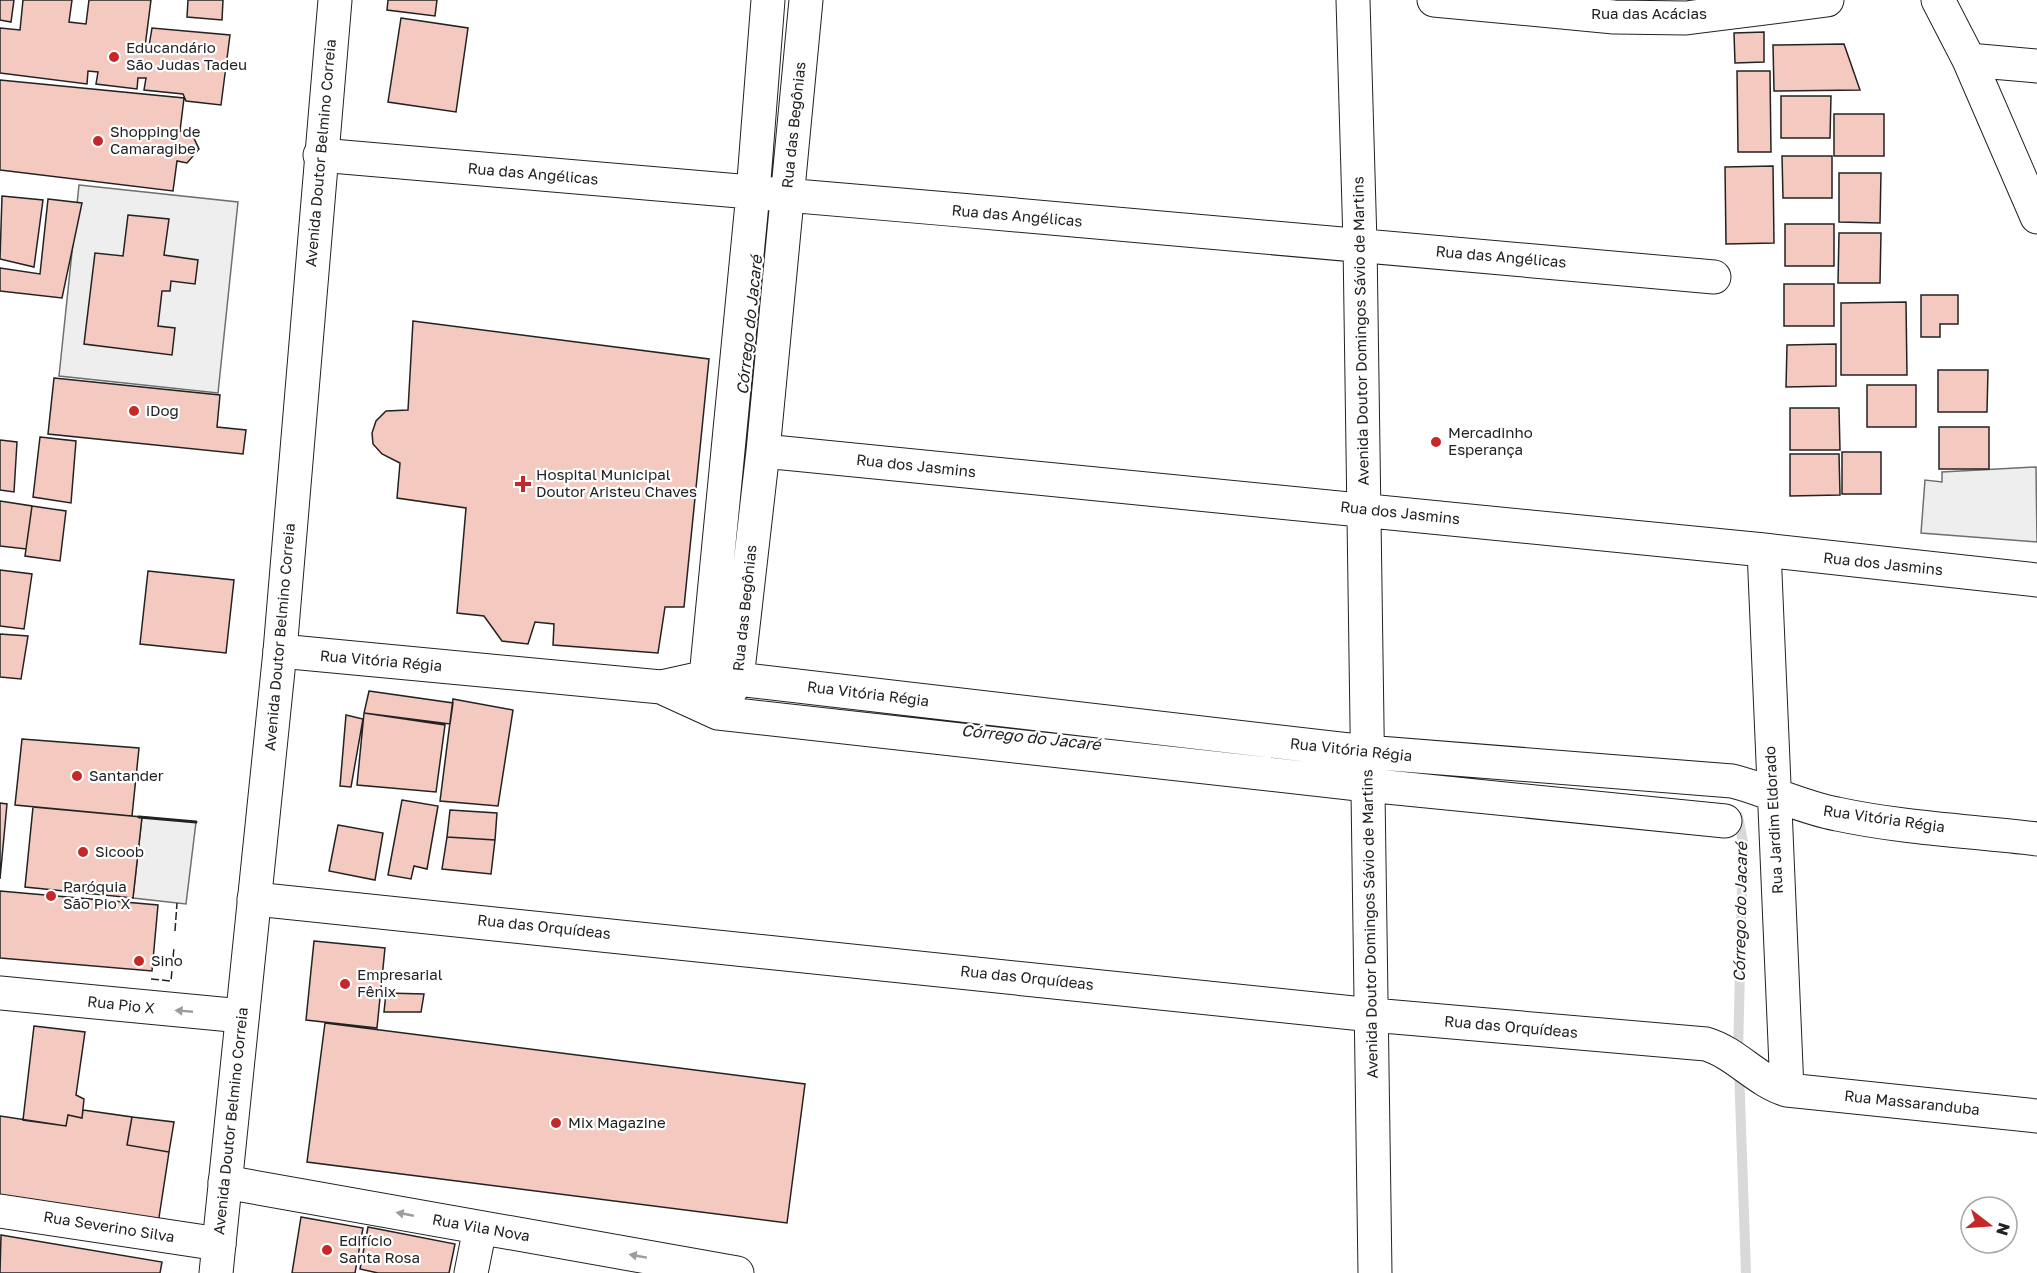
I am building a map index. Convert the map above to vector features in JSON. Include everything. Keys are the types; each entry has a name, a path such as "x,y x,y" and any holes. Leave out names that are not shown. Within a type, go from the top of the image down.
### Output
{"street":[{"name":"Avenida Doutor Belmino Correia","path":"217,1258 280,651 334,0"},
{"name":"Rua das Begônias","path":"722,678 762,451 770,195 768,0"},
{"name":"Rua das Begônias","path":"718,712 770,195 806,0"},
{"name":"Avenida Doutor Domingos Sávio de Martins","path":"1353,0 1360,243 1375,1273"},
{"name":"Rua das Acácias","path":"1434,0 1614,17 1686,18 1827,0"},
{"path":"1938,0 1969,60 2037,217"},
{"path":"1969,60 2037,66"},
{"name":"Rua das Angélicas","path":"320,155 770,195 1360,243 1714,277"},
{"name":"Rua dos Jasmins","path":"762,451 1764,550 2037,580"},
{"name":"Rua Jardim Eldorado","path":"1764,550 1782,1089"},
{"name":"Rua Vitória Régia","path":"280,651 661,687 722,678 1366,752 1732,781 1772,792 1800,805 1836,814 2037,838"},
{"name":"Rua Vitória Régia","path":"661,687 718,712 1367,785 1725,821"},
{"name":"Rua das Orquídeas","path":"254,899 418,914 1372,1015 1706,1044 1724,1052 1782,1089"},
{"name":"Rua Pio X","path":"0,993 242,1016"},
{"name":"Rua Massaranduba","path":"1782,1089 2037,1116"},
{"name":"Rua Vila Nova","path":"225,1182 480,1228 675,1268 737,1273"},
{"name":"Rua Severino Silva","path":"0,1211 217,1258"},
{"path":"471,1273 480,1228"}],"shaded area":[{"path":"79,185 238,202 218,393 59,376"},
{"path":"2036,467 2037,542 1921,533 1925,480 1942,482 1942,472"},
{"path":"142,817 196,822 186,904 133,898"}],"building":[{"path":"0,0 14,0 11,22 0,20"},
{"name":"Educandário São Judas Tadeu","path":"23,0 72,0 69,22 86,24 89,0 151,0 145,47 149,46 152,28 230,35 221,105 186,101 183,94 144,90 146,78 138,78 137,89 96,84 98,72 88,71 87,84 0,73 0,28 20,30"},
{"path":"188,0 223,0 222,20 187,17"},
{"path":"388,0 437,0 435,16 387,10"},
{"path":"401,18 468,28 456,112 388,102"},
{"path":"1764,32 1764,62 1735,63 1734,33"},
{"path":"1844,44 1860,90 1774,91 1773,45"},
{"path":"1737,71 1770,71 1771,152 1738,152"},
{"name":"Shopping de Camaragibe","path":"0,80 184,98 180,131 191,132 199,149 187,163 177,161 173,191 0,170"},
{"path":"1781,96 1831,96 1830,138 1781,138"},
{"path":"1834,114 1884,114 1884,156 1834,156"},
{"path":"1782,156 1832,156 1832,198 1783,198"},
{"path":"1773,166 1774,243 1726,244 1725,167"},
{"path":"1839,173 1881,173 1880,223 1839,222"},
{"path":"2,196 43,200 34,267 0,259"},
{"path":"48,199 82,203 62,298 0,291 0,268 40,274"},
{"path":"128,215 169,219 164,255 198,260 195,284 171,281 170,291 162,291 158,326 175,328 172,355 84,344 95,253 123,256"},
{"path":"1785,224 1834,224 1834,266 1785,266"},
{"path":"1839,233 1881,233 1880,283 1838,283"},
{"path":"1784,284 1834,284 1834,326 1784,326"},
{"path":"1921,295 1958,295 1958,324 1940,324 1940,337 1921,337"},
{"path":"1906,302 1907,375 1841,375 1841,303"},
{"name":"Hospital Municipal Doutor Aristeu Chaves","path":"413,321 709,359 684,607 665,607 658,653 553,645 554,624 535,622 528,644 502,641 484,616 457,613 466,508 397,498 400,463 382,454 373,444 372,433 376,421 386,411 408,410"},
{"path":"1836,344 1836,386 1786,387 1787,345"},
{"path":"1938,370 1988,370 1987,412 1938,412"},
{"name":"iDog","path":"54,378 220,395 217,427 246,430 243,454 48,434"},
{"path":"1867,385 1916,385 1916,427 1867,427"},
{"path":"1790,408 1839,408 1840,450 1790,450"},
{"path":"1939,427 1989,427 1989,469 1939,469"},
{"path":"40,437 76,441 71,503 33,497"},
{"path":"0,440 17,442 14,492 0,490"},
{"path":"1842,452 1881,452 1881,494 1842,494"},
{"path":"1790,454 1839,454 1840,495 1790,496"},
{"path":"0,501 32,506 26,549 0,546"},
{"path":"32,506 66,511 60,561 25,556"},
{"path":"0,570 32,574 24,629 0,626"},
{"path":"148,571 234,580 226,653 140,644"},
{"path":"0,634 28,636 21,679 0,677"},
{"path":"369,691 453,703 450,724 364,713"},
{"path":"453,699 513,710 498,806 440,801"},
{"path":"364,713 445,725 436,792 357,785"},
{"path":"346,715 363,719 351,787 340,786"},
{"name":"Santander","path":"22,739 139,748 132,816 15,805"},
{"path":"402,800 438,806 427,869 414,866 411,879 388,875"},
{"path":"0,803 7,804 0,879"},
{"name":"Sicoob","path":"33,807 142,817 133,898 25,887"},
{"path":"450,810 497,813 495,840 447,837"},
{"path":"338,825 383,833 375,880 329,871"},
{"path":"447,837 495,840 491,874 442,869"},
{"name":"Paróquia São Pio X","path":"0,891 158,905 152,971 0,958"},
{"name":"Empresarial Fênix","path":"314,941 385,948 377,1028 306,1020"},
{"path":"386,993 424,994 421,1012 384,1012"},
{"name":"Mix Magazine","path":"325,1023 805,1084 787,1223 307,1162"},
{"path":"34,1026 85,1032 76,1095 84,1099 82,1118 68,1115 66,1126 23,1120"},
{"path":"83,1110 132,1117 127,1145 169,1152 158,1224 0,1200 0,1116 66,1126 68,1115 82,1118"},
{"path":"132,1117 174,1122 169,1152 127,1145"},
{"name":"Edifício Santa Rosa","path":"301,1217 363,1228 355,1273 292,1273"},
{"path":"368,1227 455,1244 449,1273 378,1273 360,1269"},
{"path":"1,1235 162,1262 160,1273 0,1273"}],"waterway":[{"name":"Córrego do Jacaré","path":"1734,814 1738,816 1743,842 1738,1054"},
{"name":"Córrego do Jacaré","path":"1739,1069 1746,1273"}],"fence":[{"path":"175,931 177,903"},
{"path":"151,979 171,981 174,947"}],"wall":[{"path":"139,817 196,822"}],"place":[{"name":"Educandário São Judas Tadeu","path":"114,57"},
{"name":"Shopping de Camaragibe","path":"98,141"},
{"name":"iDog","path":"134,411"},
{"name":"Mercadinho Esperança","path":"1436,442"},
{"name":"Hospital Municipal Doutor Aristeu Chaves","path":"523,484"},
{"name":"Santander","path":"77,776"},
{"name":"Sicoob","path":"83,852"},
{"name":"Paróquia São Pio X","path":"51,896"},
{"name":"Sino","path":"139,961"},
{"name":"Empresarial Fênix","path":"345,984"},
{"name":"Mix Magazine","path":"556,1123"},
{"name":"Edifício Santa Rosa","path":"327,1250"}]}
